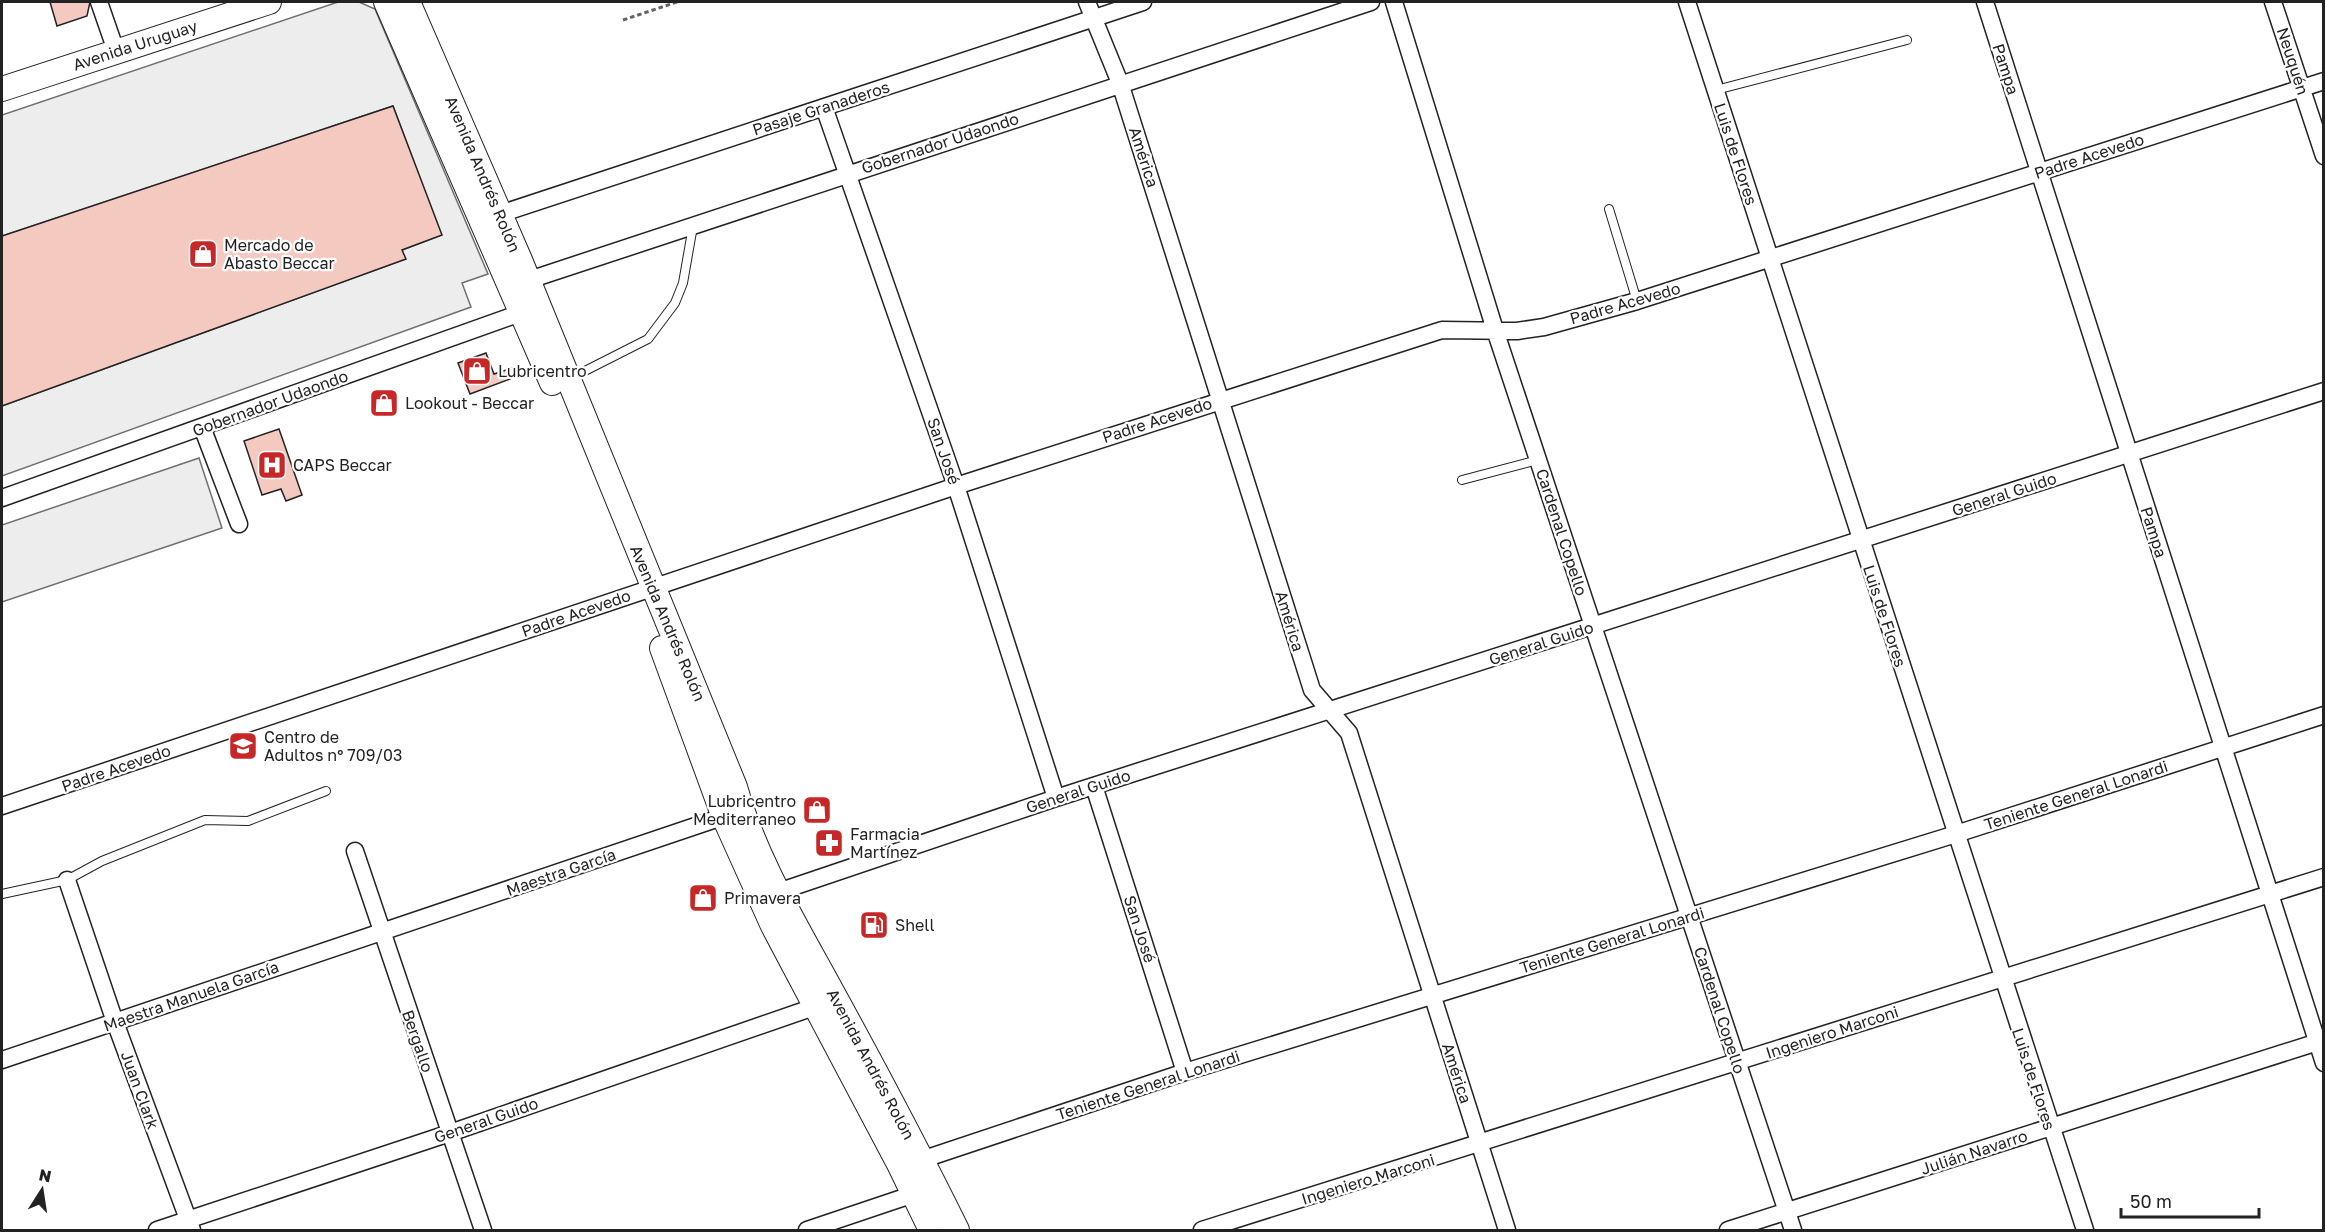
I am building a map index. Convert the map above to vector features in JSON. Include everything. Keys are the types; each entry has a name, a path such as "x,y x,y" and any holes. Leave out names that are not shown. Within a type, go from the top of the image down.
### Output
{"main road":[{"name":"Avenida Uruguay","path":"2,89 269,2"},
{"name":"Avenida Andrés Rolón","path":"386,2 519,284 646,589 727,766 733,814 814,1006 911,1163 935,1186 957,1230"},
{"name":"Avenida Andrés Rolón","path":"408,2 500,214 519,284"},
{"name":"Avenida Andrés Rolón","path":"530,310 568,379 646,589"},
{"name":"Avenida Andrés Rolón","path":"769,895 911,1163 912,1194 931,1230"}],"street":[{"path":"99,2 116,51"},
{"name":"América","path":"1087,2 1120,83 1312,690 1349,733 1507,1230"},
{"name":"Pasaje Granaderos","path":"500,214 1143,2"},
{"name":"Gobernador Udaondo","path":"519,284 1120,83 1371,2"},
{"name":"Cardenal Copello","path":"1394,2 1495,330 1793,1230"},
{"name":"Luis de Flores","path":"1687,2 2050,1128 2085,1230"},
{"name":"Pampa","path":"1985,2 2269,894 2320,1041 2324,1064"},
{"name":"Neuquén","path":"2274,2 2324,156"},
{"name":"Padre Acevedo","path":"2,806 646,589 1221,399 1442,330 1517,331 1544,327 1637,301 2324,81"},
{"name":"San José","path":"824,107 956,486 1056,798"},
{"name":"Gobernador Udaondo","path":"2,498 530,310"},
{"name":"General Guido","path":"769,895 1056,798 2324,391"},
{"path":"202,427 238,524"},
{"name":"Teniente General Lonardi","path":"911,1163 1185,1072 1956,834 2324,715"},
{"name":"San José","path":"1094,786 1185,1072"},
{"name":"Maestra García","path":"381,932 733,814"},
{"name":"Bergallo","path":"355,851 483,1230"},
{"name":"Ingeniero Marconi","path":"1203,1230 2324,877"},
{"name":"Juan Clark","path":"68,880 115,1022 190,1225"},
{"name":"Maestra Manuela García","path":"2,1060 381,932"},
{"name":"General Guido","path":"157,1230 190,1225 814,1006"},
{"name":"Julián Navarro","path":"1728,1230 2320,1041"},
{"path":"807,1230 935,1186"}],"lane":[{"path":"1716,90 1907,40"},
{"path":"1609,209 1637,301"},
{"path":"568,379 648,339 675,303 683,284 693,226"},
{"path":"1462,480 1538,460"},
{"path":"2,894 68,880 102,861 205,820 248,821 326,791"}],"path":[{"path":"623,20 676,2"}],"shaded area":[{"name":"Mercado de Abasto Beccar","path":"338,2 359,2 375,9 488,274 462,283 471,307 2,476 2,406 405,259 402,250 441,235 393,106 2,236 2,115"},
{"path":"199,458 222,528 2,602 2,525"}],"building":[{"path":"50,2 90,2 87,16 57,26"},
{"name":"Mercado de Abasto Beccar","path":"393,106 442,235 402,250 406,259 2,406 2,236"},
{"name":"Lubricentro","path":"486,353 494,374 515,367 518,376 470,394 458,363"},
{"name":"CAPS Beccar","path":"279,429 302,495 286,501 281,489 262,495 244,441"}],"place":[{"name":"Mercado de Abasto Beccar","path":"203,254"},
{"name":"Lubricentro","path":"477,371"},
{"name":"Lookout - Beccar","path":"384,403"},
{"name":"CAPS Beccar","path":"272,465"},
{"name":"Centro de Adultos nº 709/03","path":"243,746"},
{"name":"Lubricentro Mediterraneo","path":"817,810"},
{"name":"Farmacia Martínez","path":"829,843"},
{"name":"Primavera","path":"703,898"},
{"name":"Shell","path":"874,925"}]}
